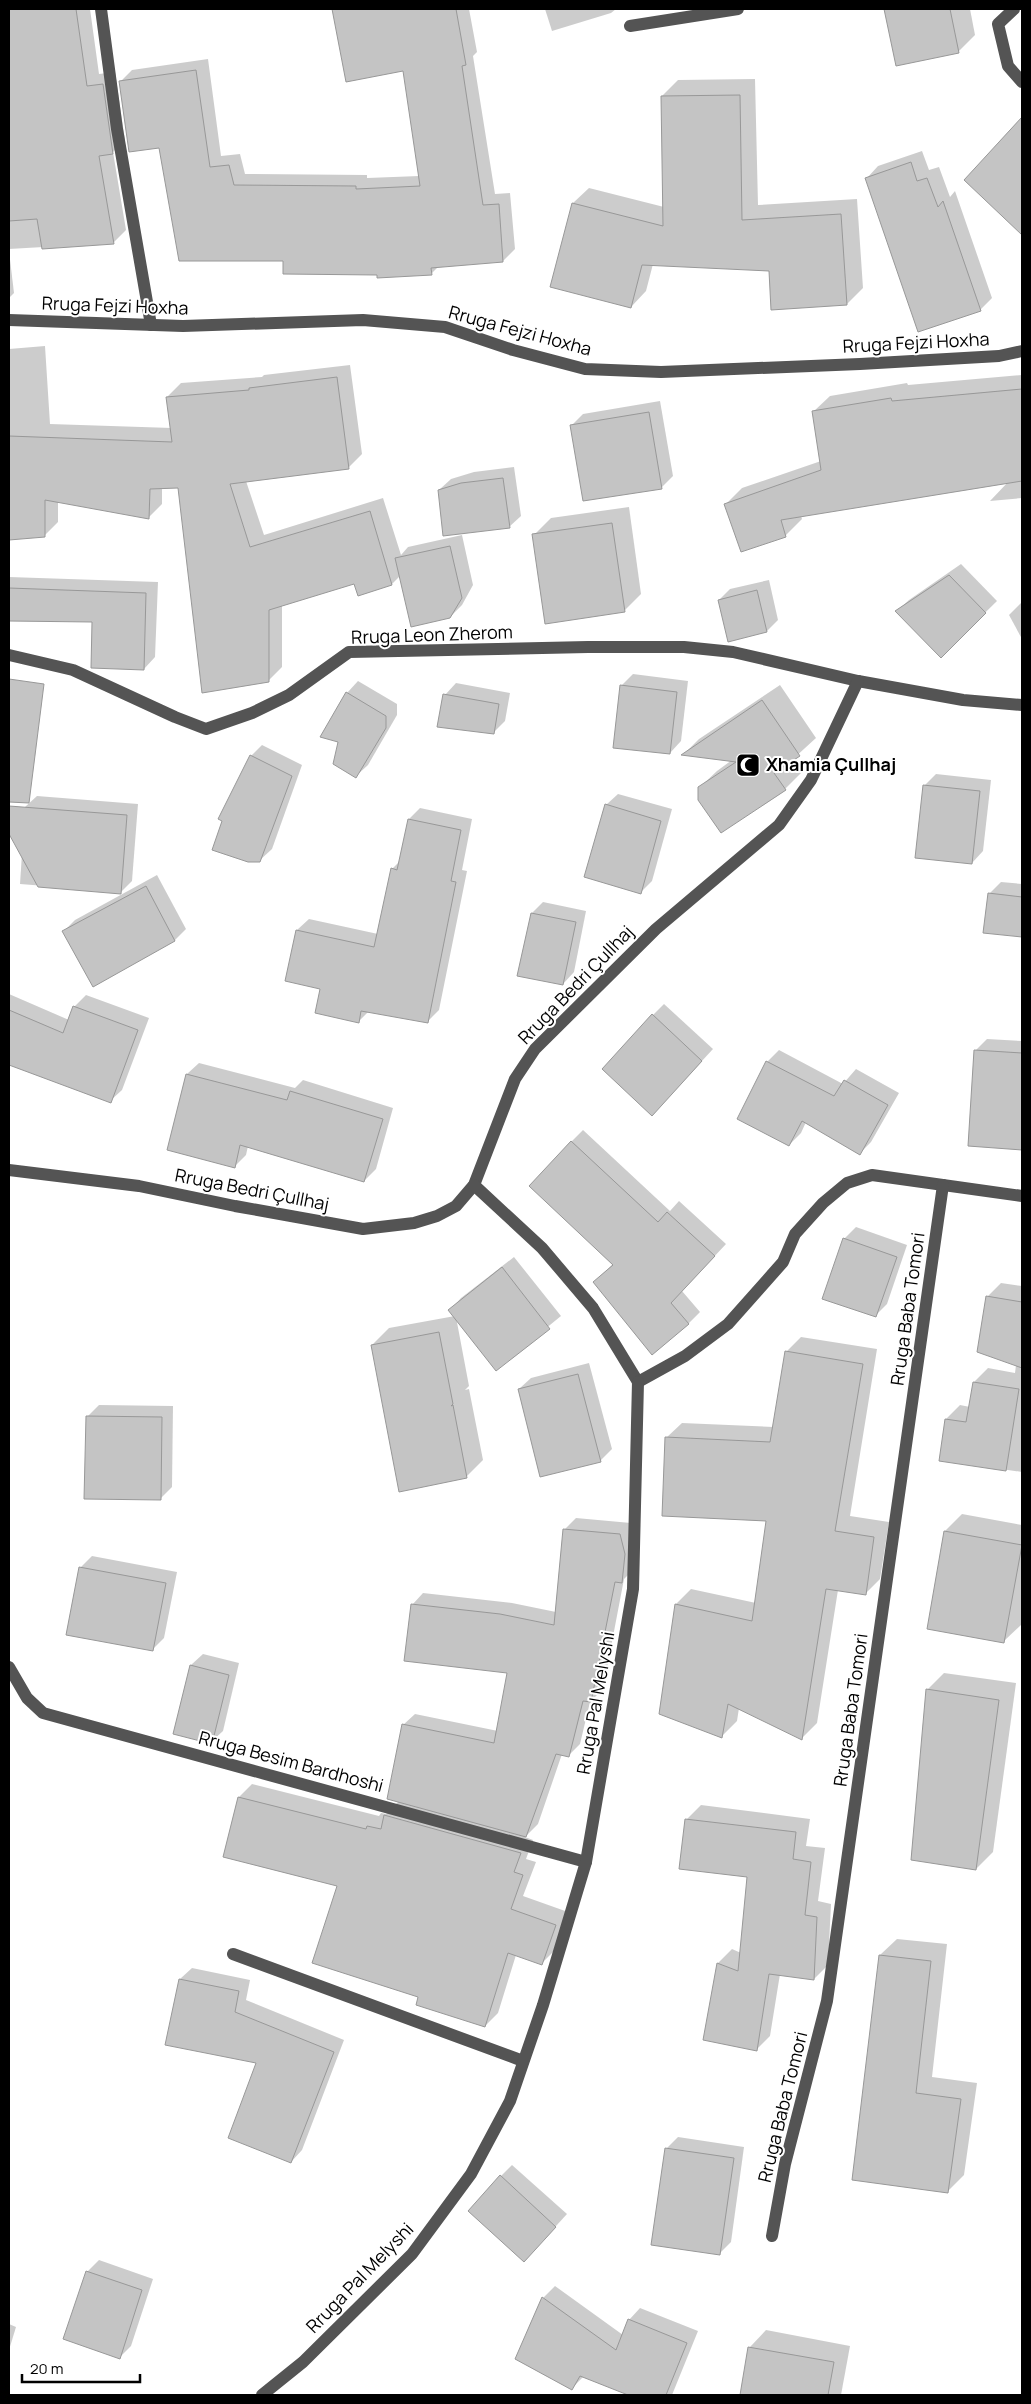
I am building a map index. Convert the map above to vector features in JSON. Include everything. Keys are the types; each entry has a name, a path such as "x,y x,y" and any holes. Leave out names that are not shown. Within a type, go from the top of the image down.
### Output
{"street":[{"path":"101,9 117,129 151,325"},
{"path":"630,26 738,9"},
{"path":"1014,9 998,24 1008,66 1022,82"},
{"name":"Rruga Fejzi Hoxha","path":"9,320 151,325 363,320 445,327 513,350 585,369 661,372 880,363 999,356 1022,351"},
{"name":"Rruga Leon Zherom","path":"9,655 73,670 175,717 206,729 252,713 290,695 349,652 684,647 733,652 858,681"},
{"path":"858,681 963,700 1022,705"},
{"name":"Rruga Bedri Çullhaj","path":"9,1170 139,1186 235,1206 363,1228 414,1223 437,1216 456,1206 474,1185 515,1079 535,1049 656,929 779,826 811,780 858,681"},
{"path":"474,1185 542,1248 593,1308 638,1382 685,1356 728,1324 783,1262 795,1234 823,1203 847,1183 872,1176 1022,1196"},
{"name":"Rruga Baba Tomori","path":"772,2236 785,2164 828,2001 943,1185"},
{"name":"Rruga Pal Melyshi","path":"262,2395 303,2362 412,2254 471,2174 510,2101 586,1862 633,1589 638,1382"},
{"name":"Rruga Besim Bardhoshi","path":"9,1667 27,1698 43,1714 586,1862"},
{"path":"233,1954 523,2061"}],"building":[{"path":"9,9 76,9 87,86 103,84 113,154 99,156 114,244 42,249 37,219 9,221"},
{"path":"332,9 456,9 466,65 462,66 483,205 499,204 503,262 431,268 432,275 377,278 377,275 283,274 283,261 179,261 159,148 129,152 119,81 196,70 210,167 229,165 234,185 356,186 356,189 420,186 403,71 346,82"},
{"path":"884,9 950,9 959,53 896,66"},
{"path":"740,95 742,220 841,214 847,305 771,310 769,271 642,265 631,308 550,287 572,203 663,226 661,96"},
{"path":"1022,117 1022,235 964,180"},
{"path":"911,162 917,181 927,178 938,207 943,201 981,311 918,332 865,178"},
{"path":"337,377 349,469 230,484 250,547 370,511 392,585 358,596 354,584 269,610 269,682 202,693 178,488 150,489 149,519 45,500 45,537 9,540 9,436 172,442 166,397 249,390 249,388"},
{"path":"1022,389 1022,481 781,520 786,537 741,552 724,504 821,470 812,411 891,398 892,401"},
{"path":"649,412 662,489 583,501 570,425"},
{"path":"503,478 510,528 443,536 438,490 461,483"},
{"path":"612,523 625,612 545,624 532,534"},
{"path":"450,546 462,598 450,618 411,627 395,558"},
{"path":"949,575 986,613 941,658 895,611"},
{"path":"9,588 146,593 144,670 91,668 92,622 9,621"},
{"path":"757,590 767,632 728,642 718,600"},
{"path":"9,679 44,684 29,803 9,802"},
{"path":"620,685 677,692 670,754 613,748"},
{"path":"346,692 386,716 386,728 356,778 333,764 338,742 320,737"},
{"path":"443,694 499,704 494,734 437,727"},
{"name":"Xhamia Çullhaj","path":"762,700 800,756 774,773 786,790 721,833 698,800 698,787 736,762 681,755"},
{"path":"250,755 292,776 260,862 248,862 212,850 222,821 218,819"},
{"path":"923,785 980,791 972,864 915,858"},
{"path":"605,804 661,821 641,894 584,877"},
{"path":"9,806 127,815 121,894 38,887 9,834"},
{"path":"408,819 461,830 451,881 456,882 428,1023 361,1011 359,1023 315,1013 320,989 285,981 296,930 374,947 391,868 397,870"},
{"path":"146,886 175,941 93,987 62,931"},
{"path":"988,893 1022,897 1022,937 983,933"},
{"path":"531,913 576,922 563,985 517,976"},
{"path":"73,1006 138,1030 111,1103 9,1065 9,1010 63,1033"},
{"path":"652,1014 702,1061 652,1116 602,1069"},
{"path":"974,1050 1022,1053 1022,1150 968,1146"},
{"path":"766,1061 834,1096 844,1080 888,1105 860,1155 802,1121 789,1146 737,1119"},
{"path":"186,1074 287,1100 290,1091 383,1119 364,1182 240,1145 235,1168 167,1150"},
{"path":"571,1141 658,1222 667,1212 715,1256 671,1303 689,1324 652,1355 593,1282 613,1265 529,1186"},
{"path":"843,1238 897,1257 876,1317 822,1299"},
{"path":"502,1267 550,1329 496,1371 448,1310"},
{"path":"986,1296 1022,1302 1022,1368 977,1352"},
{"path":"439,1332 453,1404 451,1406 453,1405 467,1478 399,1492 371,1345"},
{"path":"785,1351 863,1364 835,1531 874,1537 866,1595 826,1589 802,1740 728,1704 722,1738 659,1714 675,1604 752,1621 766,1521 662,1516 665,1437 770,1442"},
{"path":"578,1374 601,1462 540,1477 518,1389"},
{"path":"973,1382 1019,1389 1006,1471 939,1461 945,1419 966,1422"},
{"path":"86,1416 162,1417 161,1500 84,1499"},
{"path":"563,1529 620,1534 625,1554 622,1583 615,1582 591,1702 583,1701 569,1757 556,1754 526,1837 387,1799 402,1724 494,1743 507,1673 404,1661 411,1604 500,1614 554,1625"},
{"path":"944,1531 1022,1545 1004,1643 927,1629"},
{"path":"79,1567 166,1583 153,1651 66,1635"},
{"path":"190,1665 229,1675 212,1744 173,1734"},
{"path":"926,1689 999,1700 976,1870 911,1860"},
{"path":"238,1797 366,1829 367,1826 381,1829 384,1815 521,1853 514,1872 523,1875 511,1909 556,1925 542,1965 508,1953 485,2027 416,2005 418,1997 312,1963 337,1886 223,1857"},
{"path":"685,1819 796,1832 793,1859 811,1862 805,1915 817,1917 814,1980 769,1974 757,2051 703,2040 717,1963 738,1971 747,1877 679,1869"},
{"path":"879,1955 931,1961 916,2093 961,2099 948,2193 852,2180"},
{"path":"179,1979 239,1991 235,2012 334,2052 291,2163 228,2138 256,2063 165,2045"},
{"path":"665,2148 734,2158 720,2255 651,2245"},
{"path":"500,2175 556,2227 524,2262 468,2211"},
{"path":"86,2271 142,2290 120,2359 63,2339"},
{"path":"542,2297 616,2350 628,2319 687,2343 666,2395 628,2395 580,2376 572,2390 515,2359"},
{"path":"748,2347 834,2362 828,2395 740,2395"}],"place":[{"name":"Xhamia Çullhaj","path":"748,765"}]}
